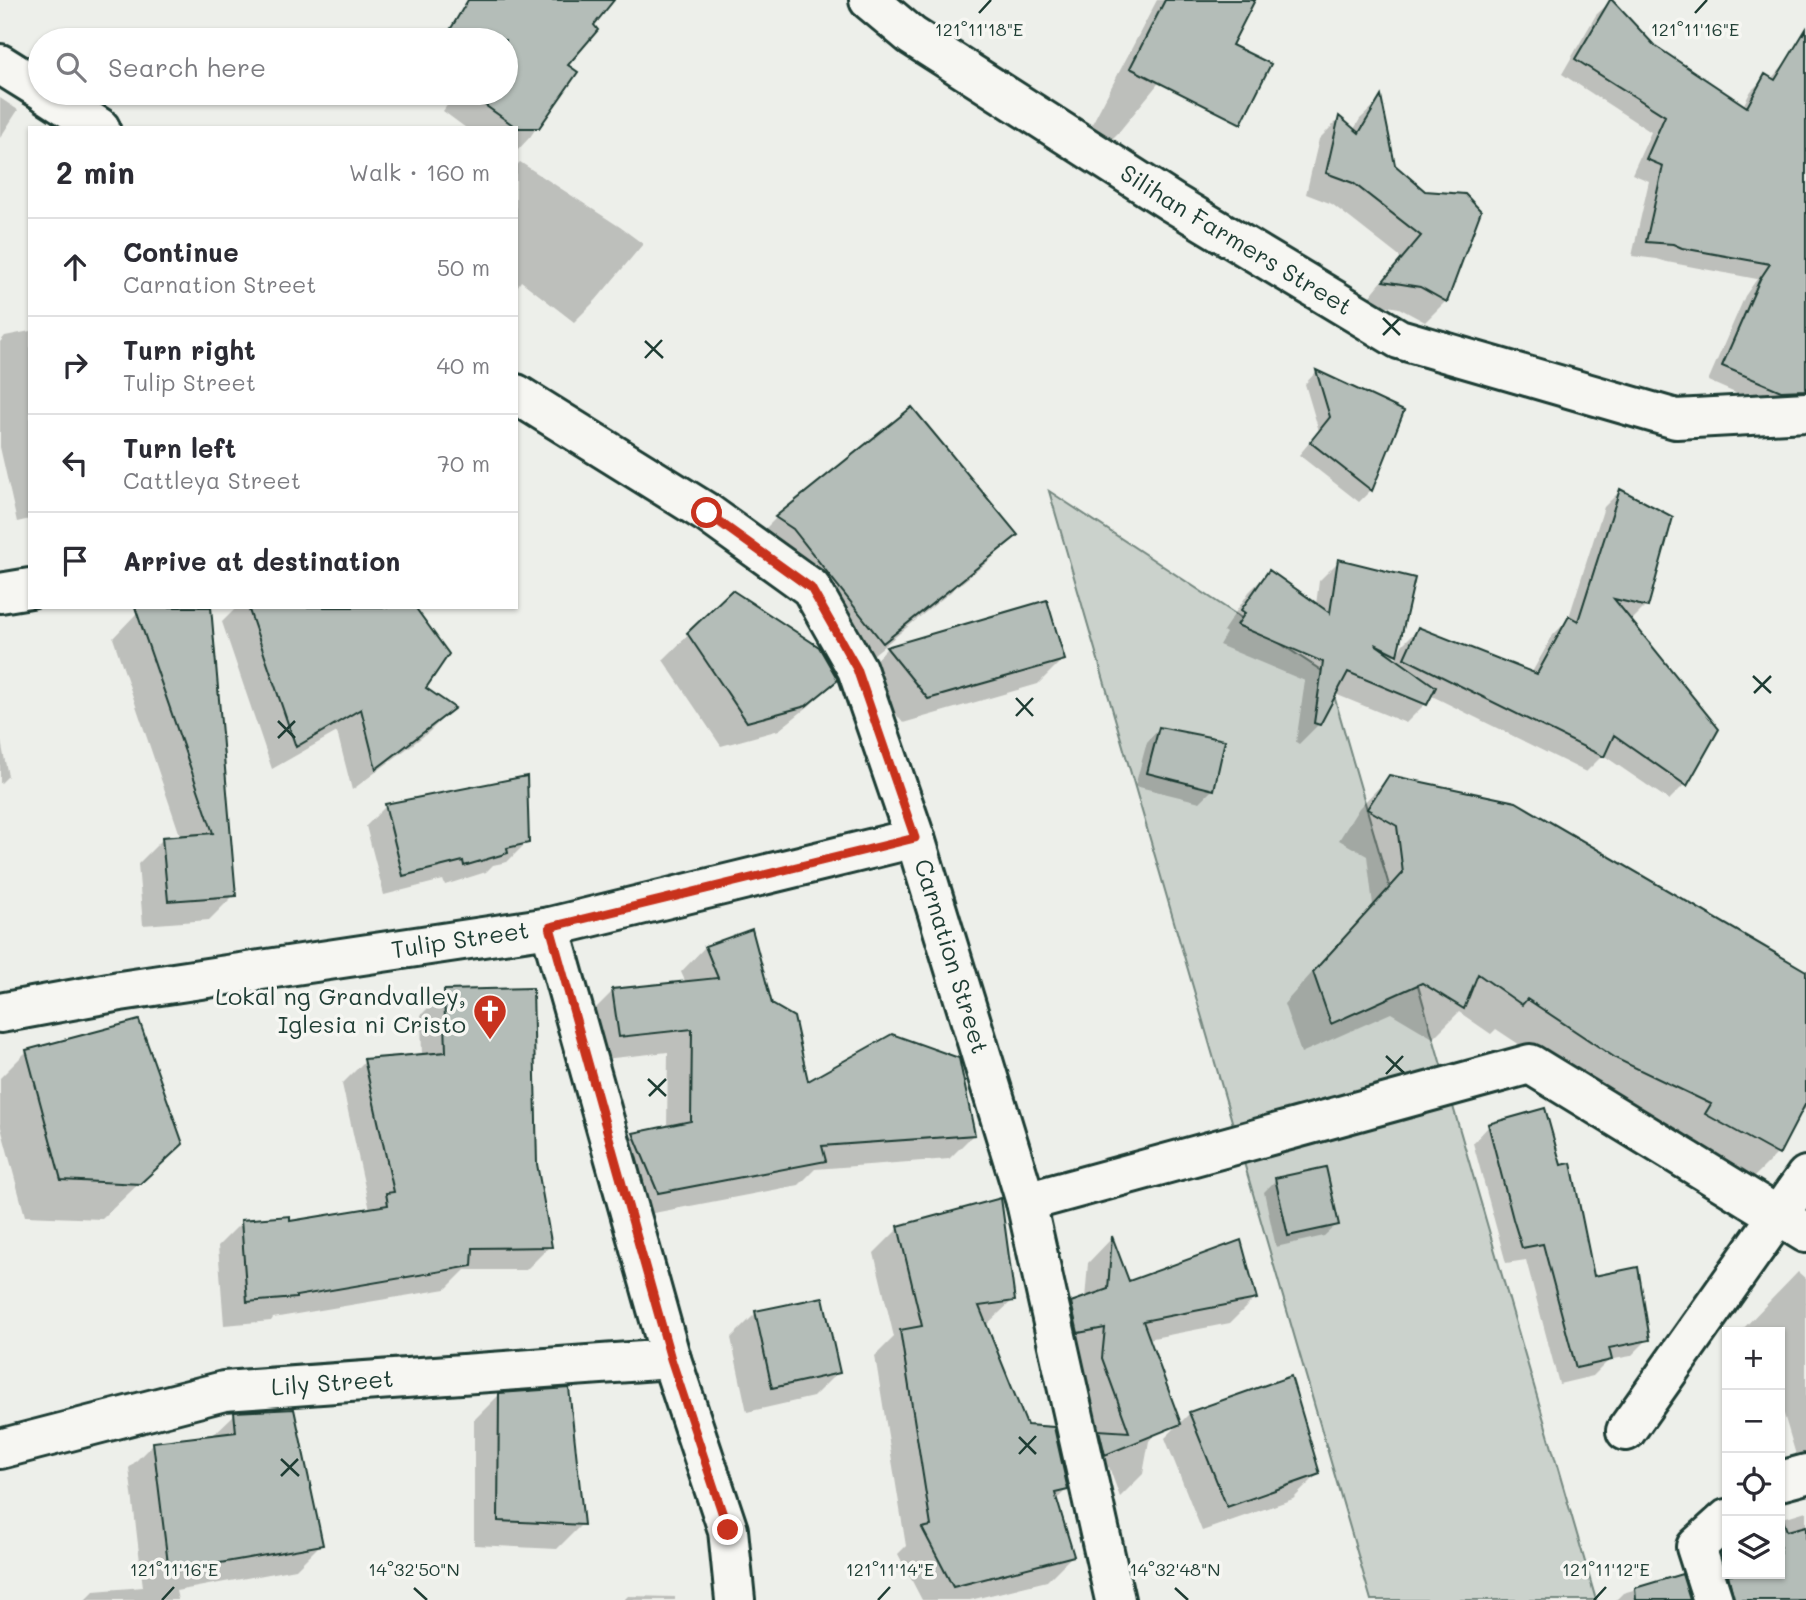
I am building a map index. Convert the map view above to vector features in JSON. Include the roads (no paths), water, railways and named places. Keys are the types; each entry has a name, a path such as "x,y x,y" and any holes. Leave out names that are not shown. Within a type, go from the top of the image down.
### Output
{"street":[{"name":"Silihan Farmers Street","path":"869,0 912,36 1173,203 1399,339 1676,419 1806,412"},
{"path":"0,64 28,82"},
{"path":"65,105 97,126"},
{"name":"Carnation Street","path":"518,395 707,513 811,588 857,669 915,838 1026,1202 1115,1600"},
{"path":"0,593 28,588"},
{"name":"Tulip Street","path":"0,1013 120,991 550,927 915,838"},
{"path":"550,927 671,1359 728,1530 735,1600"},
{"path":"1026,1202 1530,1064 1793,1224"},
{"path":"1626,1431 1793,1224 1806,1176"},
{"name":"Lily Street","path":"0,1449 224,1391 671,1359"},
{"path":"1785,1480 1806,1474"},
{"path":"1713,1600 1696,1547 1722,1524"}],"place":[{"name":"Lokal ng Grandvalley, Iglesia ni Cristo","path":"490,1041"}]}
